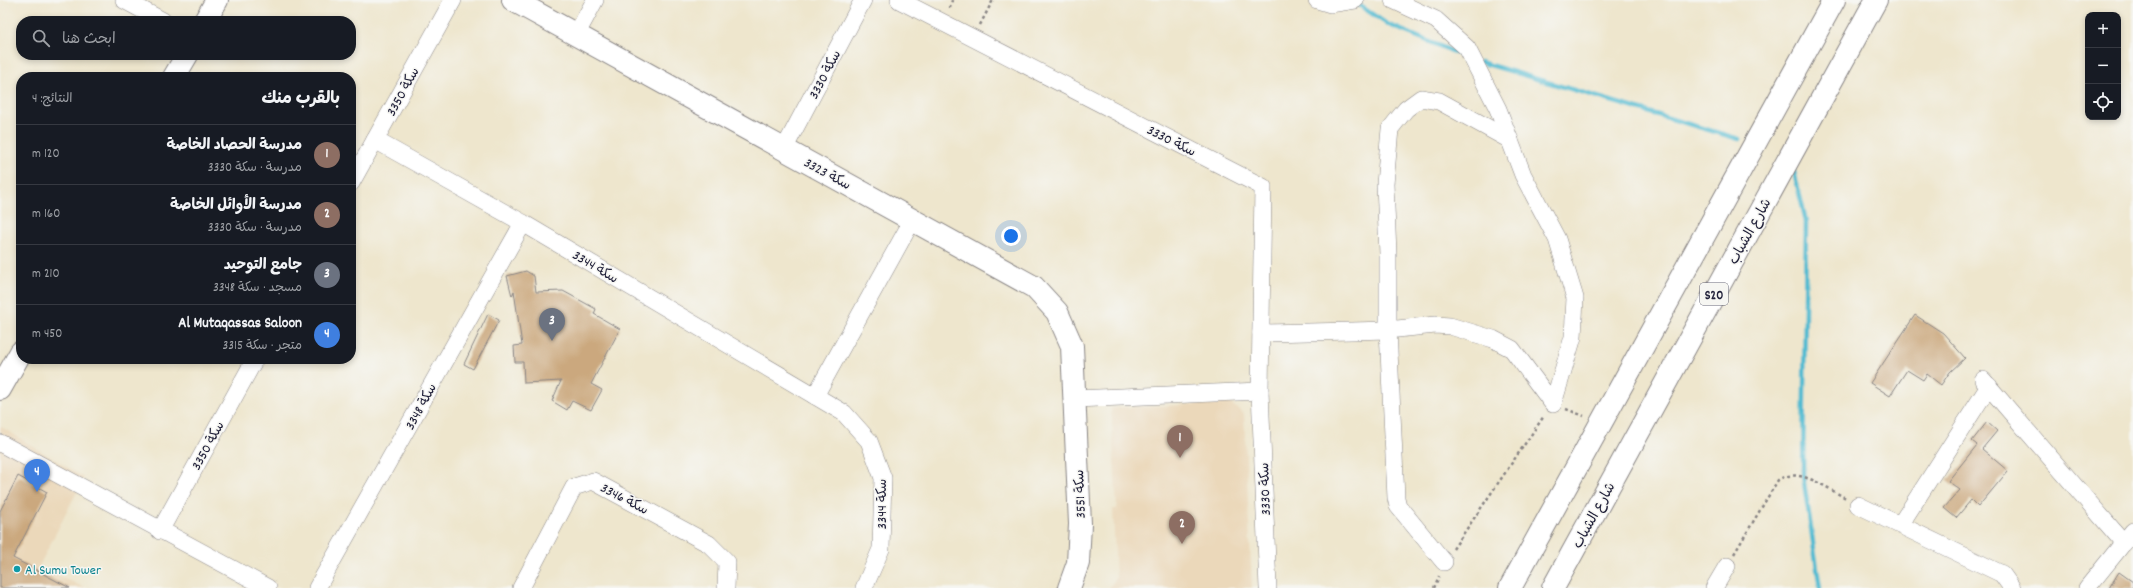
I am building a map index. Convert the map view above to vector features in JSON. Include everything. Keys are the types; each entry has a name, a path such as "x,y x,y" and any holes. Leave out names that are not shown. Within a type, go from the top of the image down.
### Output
{"main road":[{"path":"208,16 217,0"},
{"name":"سكة 3323","path":"513,0 1034,287 1057,312 1072,346 1075,399"},
{"name":"S20","path":"1510,588 1834,0"},
{"name":"شارع الشباب","path":"1553,588 1876,0"},
{"path":"177,72 184,60"},
{"path":"0,389 16,361"},
{"name":"سكة 3551","path":"1069,588 1078,563 1080,524 1075,399"}],"street":[{"path":"124,0 154,16"},
{"name":"سكة 3350","path":"356,174 453,0"},
{"path":"576,35 595,0"},
{"name":"سكة 3330","path":"784,148 863,0"},
{"name":"سكة 3330","path":"900,0 1263,187 1260,391 1268,588"},
{"path":"1317,0 1330,4 1355,0"},
{"path":"1393,0 1420,6 1467,48 1498,109 1523,175 1557,239 1575,298 1573,337 1553,404"},
{"path":"1444,562 1398,506 1396,498 1388,330 1388,254 1385,184 1390,129 1406,109 1421,98 1439,101 1510,140"},
{"name":"سكة 3344","path":"375,140 523,223 844,413 869,441 883,478 881,550 864,588"},
{"path":"815,396 913,219"},
{"name":"سكة 3348","path":"317,588 523,223"},
{"path":"1261,332 1388,330 1435,325 1450,326 1493,339 1512,349 1553,404"},
{"name":"سكة 3350","path":"160,531 252,364"},
{"path":"1900,525 1986,383 2128,537 2087,588"},
{"path":"1075,399 1260,391"},
{"path":"0,443 160,531 268,588"},
{"name":"سكة 3346","path":"521,588 574,487 593,481 709,544 727,562 726,588"},
{"path":"1858,505 2002,574 2012,588"},
{"path":"1714,588 1727,566"}],"path":[{"path":"973,38 993,0"},
{"path":"1444,562 1553,404 1601,423"},
{"path":"1727,566 1778,480 1785,475 1791,474 1803,476 1858,505"}],"shaded area":[{"path":"1230,403 1244,414 1252,588 1109,588 1116,578 1113,509 1117,509 1111,408"},
{"path":"0,426 84,478 39,566 85,588 0,588"}],"building":[{"path":"526,271 534,276 536,292 563,291 596,309 594,314 620,329 591,384 602,390 591,410 572,401 567,410 552,401 561,381 524,383 523,362 515,362 514,346 522,345 514,291 512,296 507,276"},
{"path":"488,314 499,320 473,369 464,364"},
{"path":"1915,315 1943,333 1965,358 1950,372 1941,385 1927,374 1923,380 1907,370 1890,396 1870,383"},
{"path":"1987,422 1997,431 1982,449 2008,471 1978,507 1971,500 1956,518 1944,508 1960,490 1948,481 1977,445 1972,441"},
{"path":"18,476 47,492 13,558 70,588 0,588 0,511"},
{"path":"2119,572 2133,582 2133,588 2109,588"}],"waterway":[{"path":"1356,3 1387,24 1466,57"},
{"path":"1480,62 1739,139"},
{"path":"1794,172 1806,221 1803,476 1820,588"}],"place":[{"name":"جامع التوحيد","path":"552,341"},
{"name":"مدرسة الحصاد الخاصة","path":"1180,458"},
{"name":"Al Mutaqassas Saloon","path":"37,492"},
{"name":"مدرسة الأوائل الخاصة","path":"1182,544"},
{"name":"Al Sumu Tower","path":"17,569"}]}
